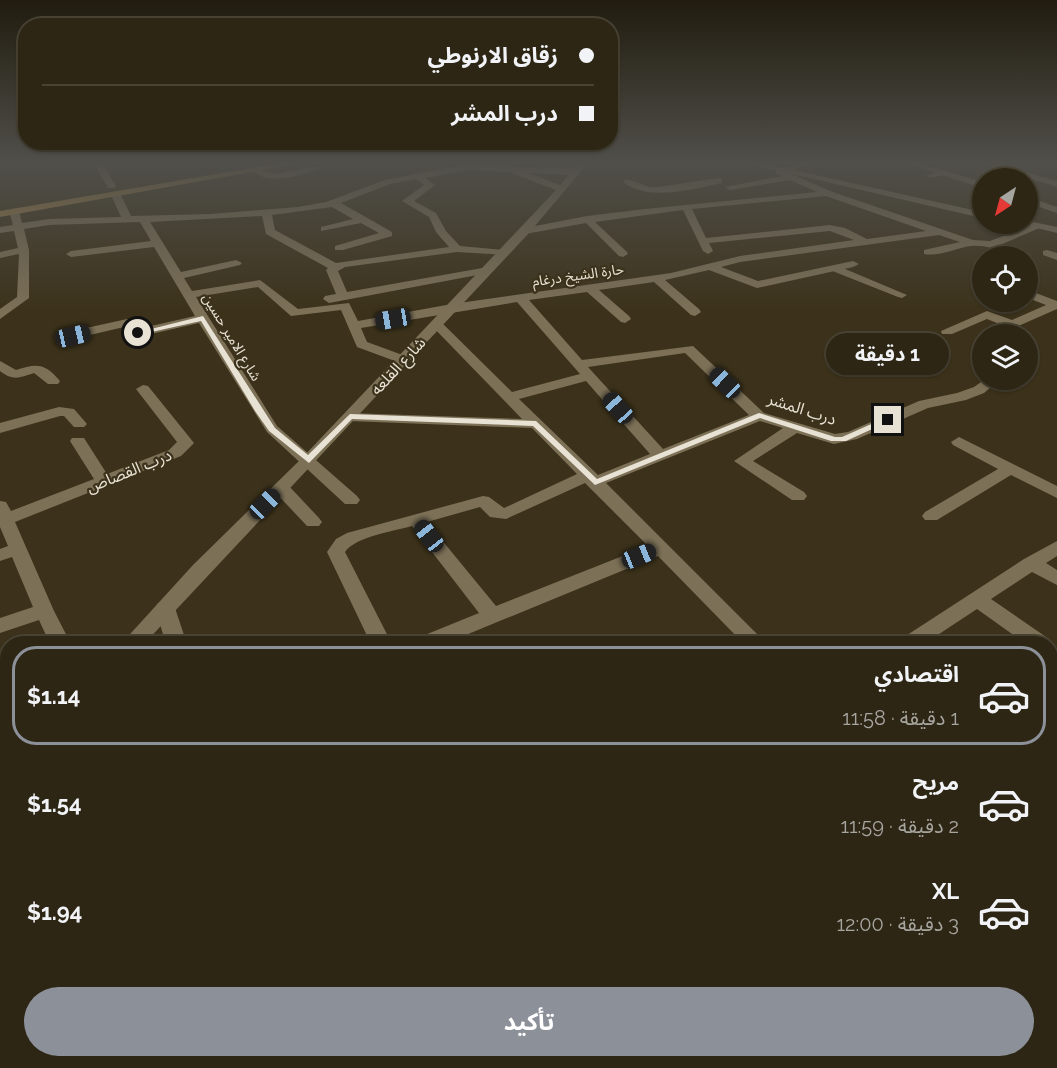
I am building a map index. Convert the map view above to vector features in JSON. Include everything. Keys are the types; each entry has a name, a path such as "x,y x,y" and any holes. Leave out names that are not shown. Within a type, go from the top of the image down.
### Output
{"main road":[{"path":"0,214 14,212"}],"street":[{"path":"0,315 23,298 24,250 16,227 14,212"},
{"path":"124,212 127,219"},
{"path":"0,230 49,222 143,219 194,213 266,212 270,232 335,267 388,273 488,270"},
{"path":"339,248 388,234 350,212"},
{"path":"427,212 433,215 441,232 457,249"},
{"name":"شارع القلعه","path":"139,636 350,417 541,212"},
{"path":"525,231 587,219 646,212"},
{"path":"688,212 711,265 757,285 853,264"},
{"path":"881,212 972,243"},
{"name":"شارع الامير حسين","path":"143,219 272,429 351,500"},
{"path":"325,229 363,219"},
{"path":"587,219 623,254"},
{"path":"990,244 1007,240 1039,226 1057,230"},
{"path":"703,242 831,228 841,230 866,242"},
{"name":"حارة الشيخ درغام","path":"354,326 452,308 657,279 711,265 939,232"},
{"path":"71,254 158,243"},
{"path":"928,252 972,243 996,246"},
{"path":"286,307 344,296 388,273 457,249 504,253"},
{"path":"0,255 24,250"},
{"path":"177,276 236,263"},
{"path":"335,267 332,270 344,296"},
{"path":"657,279 695,312"},
{"path":"189,295 260,283 286,307 298,314 345,306 362,344 403,360"},
{"path":"590,288 625,320"},
{"path":"520,298 660,456"},
{"path":"1038,298 1057,305"},
{"path":"947,331 987,315 1012,324 1057,305"},
{"path":"1040,311 1057,317"},
{"path":"73,336 127,323 134,333 138,333 203,318"},
{"path":"436,324 749,636"},
{"name":"درب المشر","path":"579,364 688,349 759,416 843,440 924,404 975,390"},
{"path":"0,365 14,375 36,368 53,381"},
{"path":"509,397 589,376"},
{"name":"درب القصاص","path":"3,513 104,481 175,453 186,443 143,389"},
{"path":"0,428 59,411 69,412 79,424"},
{"path":"378,636 336,552 342,543 352,537 483,501 496,513 507,514 591,479 660,456 759,416"},
{"path":"350,417 536,423"},
{"path":"796,427 742,461 798,496"},
{"path":"78,441 104,481"},
{"path":"959,442 1057,493"},
{"path":"931,516 1010,469"},
{"path":"281,488 313,522"},
{"path":"3,513 9,552 57,636"},
{"path":"416,520 492,615"},
{"path":"922,636 1057,547"},
{"path":"441,636 661,548"},
{"path":"1031,563 1057,578"},
{"path":"976,599 1030,636"},
{"path":"165,608 174,636"},
{"path":"0,626 44,611"}],"lane":[{"path":"834,268 902,295"},
{"path":"868,291 880,286"}],"route":[{"path":"138,333 203,318 272,429 309,460 350,417 536,423 595,482 759,416 843,440 888,420"}]}
